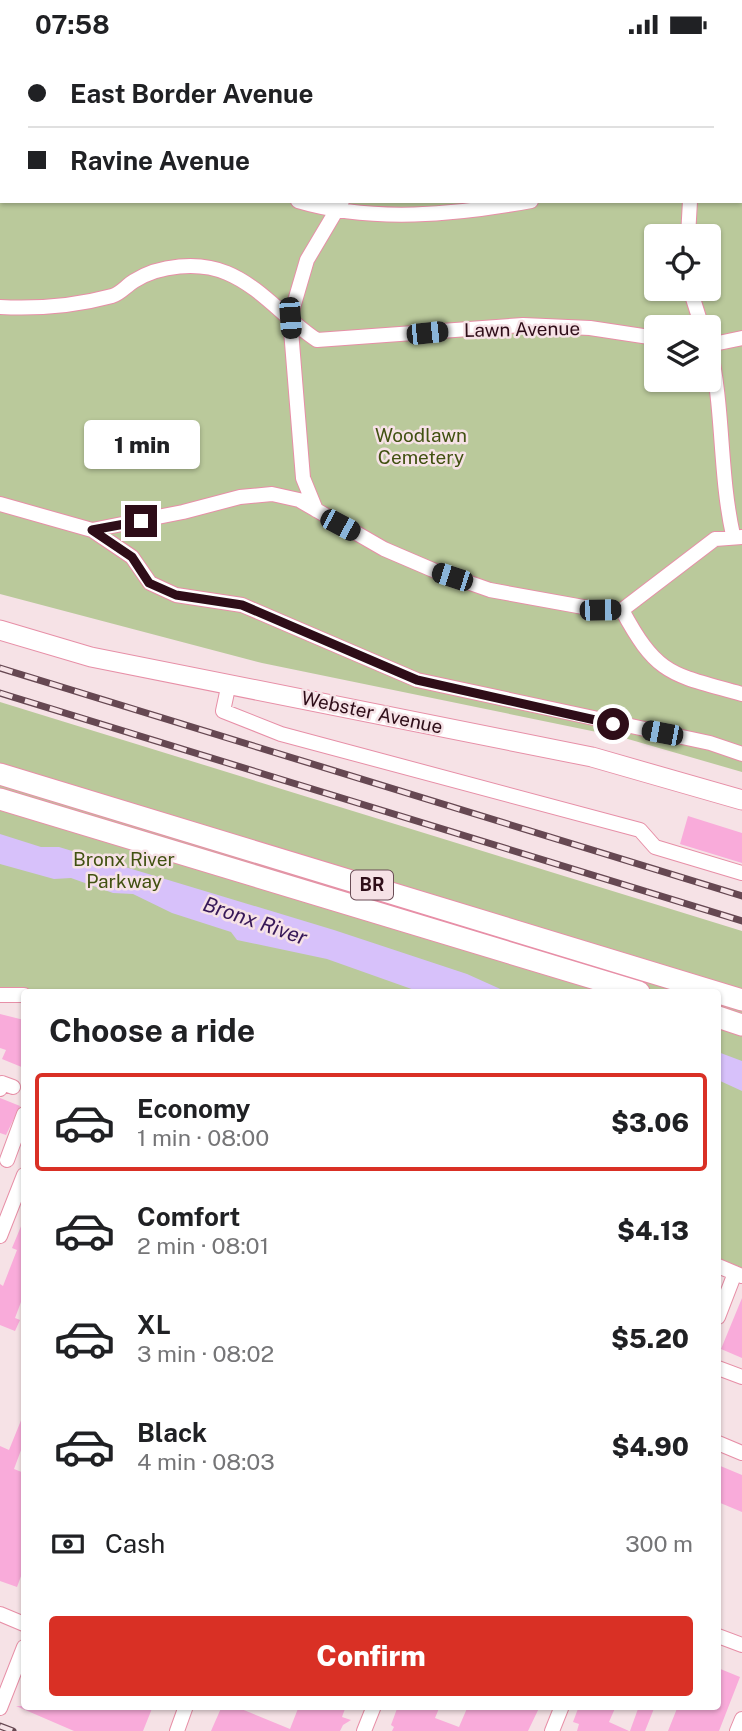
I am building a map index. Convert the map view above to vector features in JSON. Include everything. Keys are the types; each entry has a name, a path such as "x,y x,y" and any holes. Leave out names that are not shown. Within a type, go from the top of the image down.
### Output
{"highway":[{"name":"BR","path":"0,774 706,989"},
{"name":"BR","path":"0,799 629,989"},
{"name":"BR","path":"721,994 742,1000"},
{"path":"721,1018 742,1025"}],"main road":[{"name":"Webster Avenue","path":"0,630 91,657 592,757 742,800"}],"street":[{"path":"320,203 377,214 426,214 490,209 521,203"},
{"path":"689,224 690,203"},
{"path":"316,510 303,478 290,318 307,260 341,205"},
{"name":"Lawn Avenue","path":"0,307 36,309 77,304 116,295 135,280 164,269 211,267 230,274 317,340 523,325 590,328 644,336"},
{"path":"721,342 742,338"},
{"path":"92,530 183,512 240,497 272,494 299,500 384,549 490,590 588,608 622,610 715,539 737,536 726,502 718,392"},
{"path":"0,504 92,530 132,557 149,583 176,595 242,605 417,680 710,743 742,754"},
{"path":"622,610 642,646 671,673 742,694"},
{"path":"229,683 223,712 281,734 640,830 655,846 742,873"},
{"path":"0,995 21,995"},
{"path":"21,1120 3,1159 21,1166"},
{"path":"0,1236 21,1183"},
{"path":"721,1267 738,1274 721,1311"},
{"path":"721,1369 742,1377"},
{"path":"721,1444 742,1453"},
{"path":"0,1614 21,1623"},
{"path":"721,1637 742,1646"},
{"path":"0,1708 21,1655"},
{"path":"177,1731 185,1710"},
{"path":"364,1731 372,1710"},
{"path":"552,1731 560,1710"},
{"path":"737,1731 742,1720"}],"green space":[{"name":"Woodlawn Cemetery","path":"0,203 742,203 742,772 621,737 262,663 0,594"},
{"name":"Bronx River Parkway","path":"0,702 742,931 742,1268 721,1259 721,989 0,988"}],"water":[{"name":"Bronx River","path":"0,834 41,847 59,847 334,930 467,974 500,989 412,989 327,959 237,940 231,932 172,913 133,894 113,893 71,878 54,879 0,864"},
{"path":"721,1053 742,1061 742,1091 721,1081"}],"building":[{"path":"688,816 742,833 742,863 680,844"},
{"path":"0,1014 21,1019 21,1067 2,1059 6,1050 0,1048"},
{"path":"0,1098 20,1106 6,1135 0,1133"},
{"path":"21,1226 21,1302 15,1318 20,1320 15,1331 0,1325 0,1284 3,1286 17,1250 12,1248"},
{"path":"742,1298 742,1358 721,1349"},
{"path":"21,1420 21,1450 14,1469 21,1472 21,1576 17,1587 0,1581 0,1446 9,1450"},
{"path":"721,1466 742,1475 742,1512 721,1503"},
{"path":"721,1669 740,1677 719,1731 668,1731 676,1710 721,1710"},
{"path":"25,1710 151,1710 143,1731 74,1731"},
{"path":"220,1710 244,1710 290,1729 297,1710 345,1710 342,1717 351,1720 343,1725 340,1731 211,1731"},
{"path":"397,1710 438,1710 435,1718 459,1727 466,1710 538,1710 528,1731 392,1731 394,1727 391,1725"},
{"path":"578,1710 614,1710 609,1722 629,1731 577,1731 579,1724 573,1722"},
{"path":"638,1710 653,1710 645,1731 630,1731"}],"railway":[{"path":"0,668 742,896"},
{"path":"0,693 742,921"},
{"path":"0,1726 13,1731"}],"route":[{"path":"141,521 92,530 132,557 149,583 176,595 242,605 339,644 371,662 417,680 613,724"}]}
